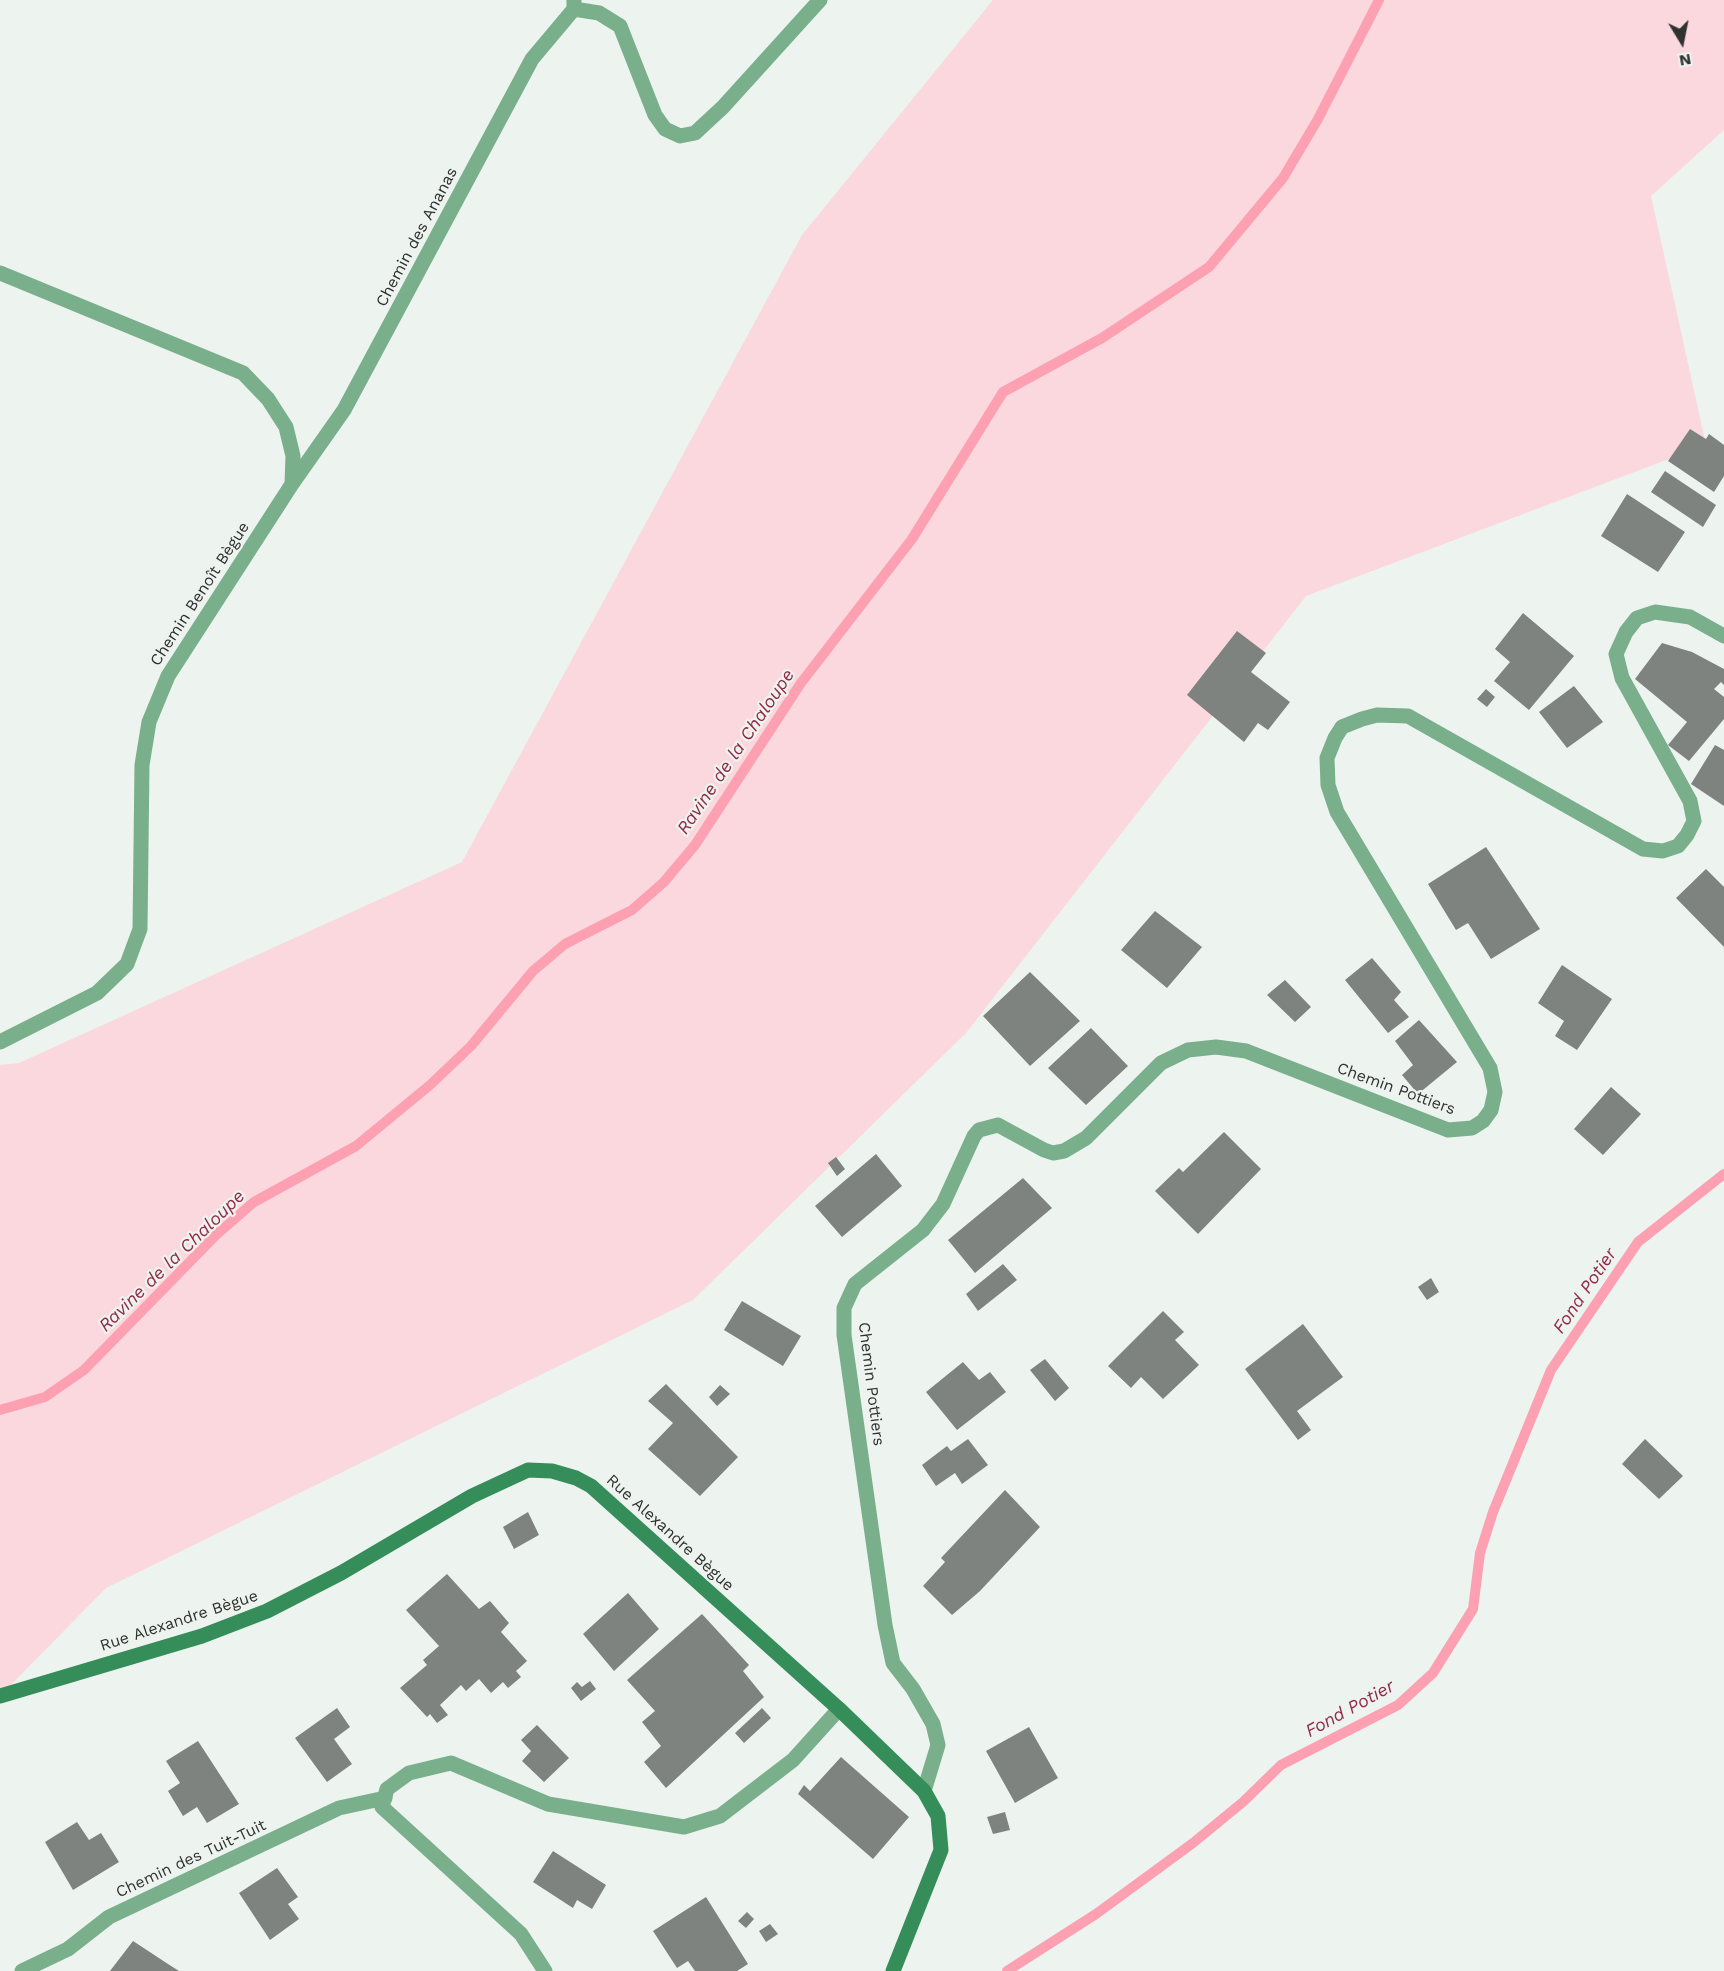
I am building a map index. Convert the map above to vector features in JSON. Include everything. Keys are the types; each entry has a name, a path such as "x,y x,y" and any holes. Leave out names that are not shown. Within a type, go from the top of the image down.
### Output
{"main road":[{"name":"Rue Alexandre Bègue","path":"0,1696 202,1636 267,1611 341,1573 472,1496 528,1470 552,1471 576,1478 591,1486 838,1709 924,1791 938,1816 940,1850 893,1969"}],"street":[{"name":"Chemin des Ananas","path":"292,484 344,410 532,59 574,4 599,13 620,26 655,115 665,129 680,136 695,133 723,107 820,0"},
{"path":"0,273 243,373 268,399 286,427 293,456 292,484"},
{"name":"Chemin Benoît Bègue","path":"0,1042 97,993 127,964 140,929 142,765 149,722 168,676 292,484"},
{"name":"Chemin Pottiers","path":"924,1791 938,1745 933,1724 913,1689 893,1663 885,1625 844,1335 844,1308 855,1284 923,1230 943,1204 974,1136 979,1130 998,1125 1044,1150 1053,1153 1064,1151 1086,1138 1161,1063 1188,1050 1216,1047 1246,1051 1448,1130 1472,1128 1483,1121 1491,1110 1495,1092 1490,1068 1337,812 1328,784 1327,758 1335,738 1342,728 1362,718 1377,715 1407,716 1643,849 1663,851 1678,846 1687,835 1694,821 1690,801 1622,678 1616,654 1626,632 1636,618 1655,612 1690,617 1724,636"},
{"path":"545,1971 521,1934 382,1807 387,1789 408,1773 451,1763 548,1804 684,1827 720,1816 793,1760 838,1709"},
{"name":"Chemin des Tuit-Tuit","path":"22,1971 68,1949 109,1917 339,1808 385,1798"}],"shaded area":[{"path":"993,0 1724,0 1724,130 1651,196 1706,445 1306,596 966,1033 693,1300 106,1588 0,1696 0,1065 19,1063 462,862 802,235"}],"building":[{"path":"1690,429 1706,439 1709,434 1724,445 1724,476 1714,492 1668,461"},
{"path":"1665,471 1716,505 1703,527 1651,492"},
{"path":"1627,494 1685,532 1658,572 1601,536"},
{"path":"1523,613 1574,656 1529,710 1494,681 1510,662 1495,649"},
{"path":"1237,631 1266,653 1251,672 1290,702 1268,730 1258,723 1244,742 1187,695"},
{"path":"1662,643 1692,652 1724,669 1724,685 1721,682 1714,689 1724,697 1724,719 1689,761 1668,745 1687,722 1635,679"},
{"path":"1574,686 1603,722 1567,748 1539,712"},
{"path":"1486,689 1495,697 1487,707 1477,699"},
{"path":"1715,745 1724,750 1724,806 1691,784"},
{"path":"1486,847 1540,929 1491,959 1468,923 1456,930 1428,884"},
{"path":"1706,869 1724,887 1724,947 1676,898"},
{"path":"1155,911 1202,947 1167,988 1121,950"},
{"path":"1372,958 1401,992 1394,1000 1409,1017 1388,1033 1345,980"},
{"path":"1562,965 1612,999 1577,1050 1555,1036 1564,1021 1538,1003"},
{"path":"1030,972 1080,1021 1030,1066 983,1016"},
{"path":"1285,980 1311,1007 1295,1022 1267,995"},
{"path":"1419,1020 1457,1062 1418,1094 1402,1075 1413,1065 1395,1041"},
{"path":"1091,1028 1128,1066 1086,1105 1048,1068"},
{"path":"1611,1087 1641,1114 1603,1155 1574,1129"},
{"path":"1224,1132 1261,1169 1198,1234 1155,1191 1179,1168 1183,1172"},
{"path":"876,1154 902,1186 842,1237 815,1206"},
{"path":"836,1157 845,1169 837,1176 828,1163"},
{"path":"1023,1178 1052,1208 975,1273 948,1240"},
{"path":"1003,1264 1017,1280 978,1311 966,1294"},
{"path":"1431,1278 1439,1292 1427,1300 1418,1287"},
{"path":"742,1301 801,1336 783,1366 724,1330"},
{"path":"1163,1311 1184,1332 1175,1340 1199,1365 1163,1399 1141,1377 1131,1388 1108,1366"},
{"path":"1303,1324 1343,1377 1297,1411 1311,1430 1298,1440 1245,1369"},
{"path":"1045,1359 1069,1388 1055,1401 1030,1370"},
{"path":"963,1362 979,1380 990,1372 1006,1392 957,1430 926,1392"},
{"path":"666,1384 738,1457 700,1496 648,1449 673,1423 648,1401"},
{"path":"720,1385 730,1394 717,1406 709,1397"},
{"path":"968,1439 988,1465 962,1484 955,1473 936,1486 922,1465 947,1446 951,1451"},
{"path":"1645,1439 1683,1476 1659,1499 1622,1464"},
{"path":"1005,1490 1040,1527 980,1591 952,1615 923,1586 945,1562 941,1558"},
{"path":"528,1512 539,1535 514,1549 503,1527"},
{"path":"447,1574 479,1609 490,1601 509,1623 501,1632 527,1661 516,1671 521,1677 508,1688 503,1682 491,1693 479,1679 466,1691 461,1685 440,1705 448,1715 437,1723 430,1714 427,1717 400,1688 427,1665 423,1660 439,1646 406,1610"},
{"path":"628,1593 659,1629 614,1671 583,1634"},
{"path":"702,1614 749,1665 743,1671 764,1697 666,1788 644,1762 661,1746 642,1722 655,1711 627,1680"},
{"path":"590,1681 596,1689 581,1701 571,1688 577,1682 582,1687"},
{"path":"337,1708 350,1727 334,1739 352,1764 327,1782 295,1738"},
{"path":"762,1708 771,1718 744,1743 735,1733"},
{"path":"537,1725 569,1758 544,1782 522,1761 531,1751 521,1740"},
{"path":"1029,1727 1058,1778 1015,1803 986,1751"},
{"path":"198,1741 239,1804 207,1823 197,1807 183,1816 168,1791 180,1783 166,1761"},
{"path":"841,1757 909,1817 873,1859 798,1794 804,1785 810,1791"},
{"path":"1005,1812 1010,1830 993,1834 987,1817"},
{"path":"77,1822 89,1840 101,1833 119,1862 73,1890 45,1842"},
{"path":"553,1851 606,1885 592,1909 577,1900 573,1908 533,1882"},
{"path":"277,1868 298,1897 288,1904 299,1919 270,1940 239,1893"},
{"path":"706,1897 748,1964 737,1971 695,1971 688,1961 677,1968 653,1931"},
{"path":"747,1912 754,1919 746,1928 738,1921"},
{"path":"770,1924 778,1934 766,1942 759,1931"},
{"path":"133,1941 168,1964 179,1971 110,1971"}],"waterway":[{"name":"Ravine de la Chaloupe","path":"0,1410 45,1397 84,1370 216,1235 254,1202 356,1146 430,1085 471,1046 533,971 565,944 632,910 664,882 695,845 801,683 912,539 1003,392 1102,338 1209,267 1283,178 1318,119 1379,0"},
{"name":"Fond Potier","path":"1007,1971 1096,1914 1193,1843 1243,1802 1281,1765 1398,1705 1433,1673 1473,1609 1480,1553 1493,1512 1551,1370 1638,1242 1724,1174"}]}
